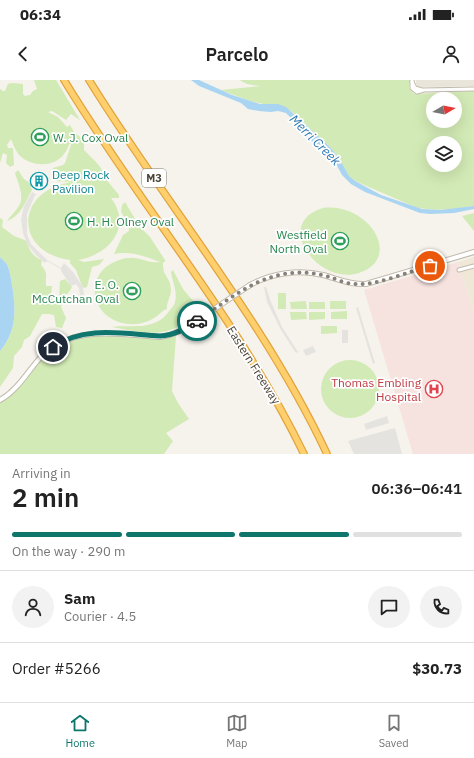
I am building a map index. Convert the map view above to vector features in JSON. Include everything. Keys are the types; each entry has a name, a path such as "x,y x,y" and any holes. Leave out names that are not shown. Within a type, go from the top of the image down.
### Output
{"highway":[{"name":"Eastern Freeway","path":"64,80 101,138 207,291 248,355 280,409 304,454"},
{"name":"Eastern Freeway","path":"89,80 135,152 268,347 302,406 327,454"}],"street":[{"path":"412,80 411,86 417,92 424,90 474,89"},
{"path":"0,400 12,391 46,352 66,339 94,332 160,336 178,333 250,285 273,276 298,272 321,275 352,284 366,284 474,252"},
{"path":"459,270 474,266"}],"shaded area":[{"path":"416,80 474,80 474,86 419,87 416,85"},
{"path":"32,192 37,195 35,195 27,214 27,234 31,244 47,260 61,268 64,263 73,272 83,287 85,303 81,304 79,288 76,284 71,286 61,269 47,261 45,263 27,244 23,233 21,219 24,206"},
{"path":"474,257 474,314 458,262"},
{"name":"Thomas Embling Hospital","path":"458,262 474,314 474,454 413,454 364,290"},
{"path":"264,287 266,287 282,327 298,352 296,353 281,330 267,302"},
{"path":"358,307 375,363 373,364 356,308"},
{"path":"342,330 348,330 348,343 342,343"},
{"path":"313,346 316,352 306,356 303,350"},
{"path":"387,416 389,423 366,430 364,424"},
{"path":"395,428 402,454 354,454 348,441"}],"green space":[{"path":"34,80 56,80 80,120 71,114 66,120 52,111 48,112 58,117 67,127 70,125 74,132 84,140 84,150 101,168 104,177 119,195 119,198 111,198 117,209 119,219 118,229 114,238 108,246 99,252 78,260 84,262 104,259 99,265 92,267 87,287 84,288 76,270 70,263 70,260 51,255 38,246 31,234 28,221 31,208 40,196 53,187 72,182 55,181 51,178 53,168 65,163 71,145 70,143 60,159 49,164 36,164 19,155 11,139 7,145 8,148 13,148 14,165 10,167 6,163 7,155 3,153 0,163 0,89 5,91 8,84 12,83 23,84 23,94 25,96 30,95 37,89"},
{"path":"240,80 410,80 409,88 414,94 426,93 426,128 462,128 462,92 454,92 474,91 474,206 437,210 422,209 355,181 349,176 339,158 329,146 291,111 247,100 221,90 261,86 245,83"},
{"path":"18,170 24,179 30,183 32,190 25,204 16,216 7,221 21,202 21,194 15,173"},
{"name":"E. O. McCutchan Oval","path":"125,202 139,226 150,237 165,260 165,262 163,262 164,271 171,287 167,309 151,320 136,324 116,321 106,315 99,306 95,296 95,285 99,275 107,266 125,258 136,258 150,262 160,262 132,254 114,254 123,235 129,231 128,223 121,212 122,205"},
{"name":"Westfield North Oval","path":"323,208 339,208 354,214 366,222 375,233 379,244 379,256 372,266 359,273 344,275 329,270 316,262 306,251 301,239 301,226 308,216"},
{"path":"474,213 474,231 462,216"},
{"path":"0,218 3,220 2,227 14,236 27,241 32,253 42,260 41,265 46,273 46,286 52,286 51,295 53,300 59,298 60,281 65,279 72,287 65,296 61,307 66,318 62,328 56,327 54,315 42,314 30,336 24,340 22,347 14,356 13,368 0,387 0,351 10,336 14,320 14,303 7,264 0,257"},
{"path":"173,270 183,289 198,307 196,312 189,319 180,326 162,332 152,333 112,327 144,326 158,322 164,317 175,303 176,298 171,272"},
{"path":"278,293 286,293 286,309 278,309"},
{"path":"306,301 307,309 291,309 290,302"},
{"path":"330,301 346,301 346,309 330,309"},
{"path":"309,302 325,302 325,309 309,309"},
{"path":"347,311 347,319 331,319 331,312"},
{"path":"290,312 306,312 307,319 291,320"},
{"path":"309,312 325,312 325,319 309,320"},
{"path":"321,326 337,326 337,333 321,334"},
{"path":"82,334 176,336 172,391 189,419 166,433 173,441 164,454 0,454 0,400 46,352"},
{"path":"350,360 361,362 374,373 377,378 379,389 377,400 366,413 361,416 350,418 339,416 326,405 323,400 321,389 323,378 334,365 339,362"}],"water":[{"name":"Merri Creek","path":"191,80 199,80 232,95 260,104 278,104 286,107 329,146 339,158 349,176 355,181 381,195 422,209 440,210 474,206 474,209 454,213 420,213 365,192 351,184 342,175 329,154 300,132 296,123 286,113 248,109 241,103 199,86"},
{"path":"0,257 7,264 9,271 14,303 14,320 10,336 0,351"}],"way so far":[{"path":"197,321 250,285 280,274 298,272 313,273 352,284 366,284 430,266"}],"place":[{"name":"W. J. Cox Oval","path":"40,137"},
{"name":"Deep Rock Pavilion","path":"39,181"},
{"name":"H. H. Olney Oval","path":"74,221"},
{"name":"Westfield North Oval","path":"340,241"},
{"name":"E. O. McCutchan Oval","path":"132,291"},
{"name":"Thomas Embling Hospital","path":"434,389"}],"route":[{"path":"53,347 74,336 94,332 160,336 170,335 178,333 197,321"}]}
